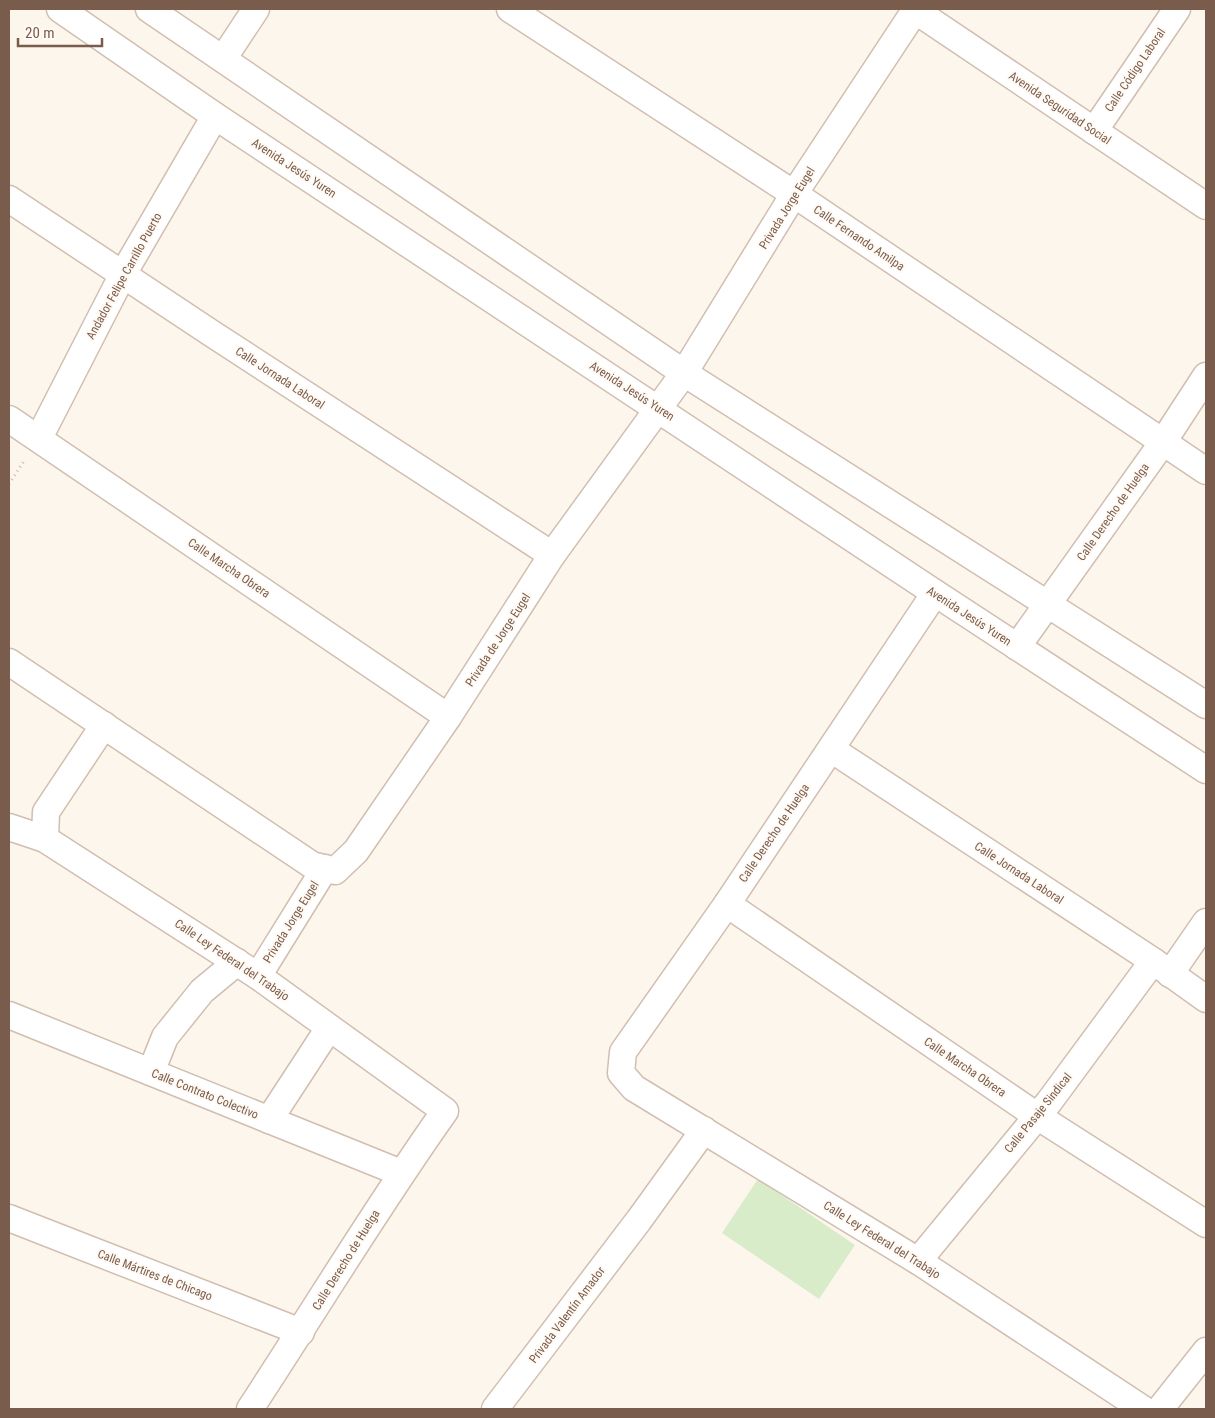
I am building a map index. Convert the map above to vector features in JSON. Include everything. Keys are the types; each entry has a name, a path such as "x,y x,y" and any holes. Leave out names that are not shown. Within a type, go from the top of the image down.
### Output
{"street":[{"name":"Avenida Jesús Yuren","path":"60,9 215,116 935,594 1206,770"},
{"path":"150,9 684,373 1206,705"},
{"path":"223,59 256,9"},
{"name":"Calle Fernando Amilpa","path":"510,9 794,194 1206,471"},
{"name":"Privada Jorge Eugel","path":"659,409 684,373 794,194 915,9"},
{"name":"Avenida Seguridad Social","path":"915,9 1206,206"},
{"name":"Calle Código Laboral","path":"1094,131 1177,9"},
{"name":"Andador Felipe Carrillo Puerto","path":"39,438 123,274 215,116"},
{"name":"Calle Jornada Laboral","path":"9,199 552,555"},
{"name":"Calle Derecho de Huelga","path":"1017,647 1163,442 1206,376"},
{"name":"Privada de Jorge Eugel","path":"330,869 356,851 448,717 552,555 659,409"},
{"name":"Calle Marcha Obrera","path":"9,419 448,717"},
{"name":"Calle Derecho de Huelga","path":"622,1073 623,1052 726,904 935,594"},
{"path":"9,662 312,865 330,869"},
{"path":"45,839 46,812 104,725"},
{"name":"Calle Jornada Laboral","path":"831,749 1161,967 1206,999"},
{"name":"Calle Ley Federal del Trabajo","path":"9,827 45,839 248,969 445,1111"},
{"name":"Privada Jorge Eugel","path":"151,1072 166,1037 202,991 248,969 330,869"},
{"name":"Calle Marcha Obrera","path":"726,904 1037,1116 1206,1224"},
{"name":"Calle Pasaje Sindical","path":"918,1261 1161,967 1206,922"},
{"name":"Calle Contrato Colectivo","path":"9,1015 401,1173"},
{"path":"268,1120 329,1028"},
{"name":"Calle Ley Federal del Trabajo","path":"622,1073 634,1088 918,1261 1143,1409"},
{"name":"Calle Derecho de Huelga","path":"250,1409 401,1173 445,1111"},
{"name":"Privada Valentín Amador","path":"495,1409 639,1220 704,1130"},
{"name":"Calle Mártires de Chicago","path":"9,1218 301,1332"},
{"path":"1160,1409 1206,1351"}],"green space":[{"path":"758,1179 855,1245 819,1299 722,1233"}]}
